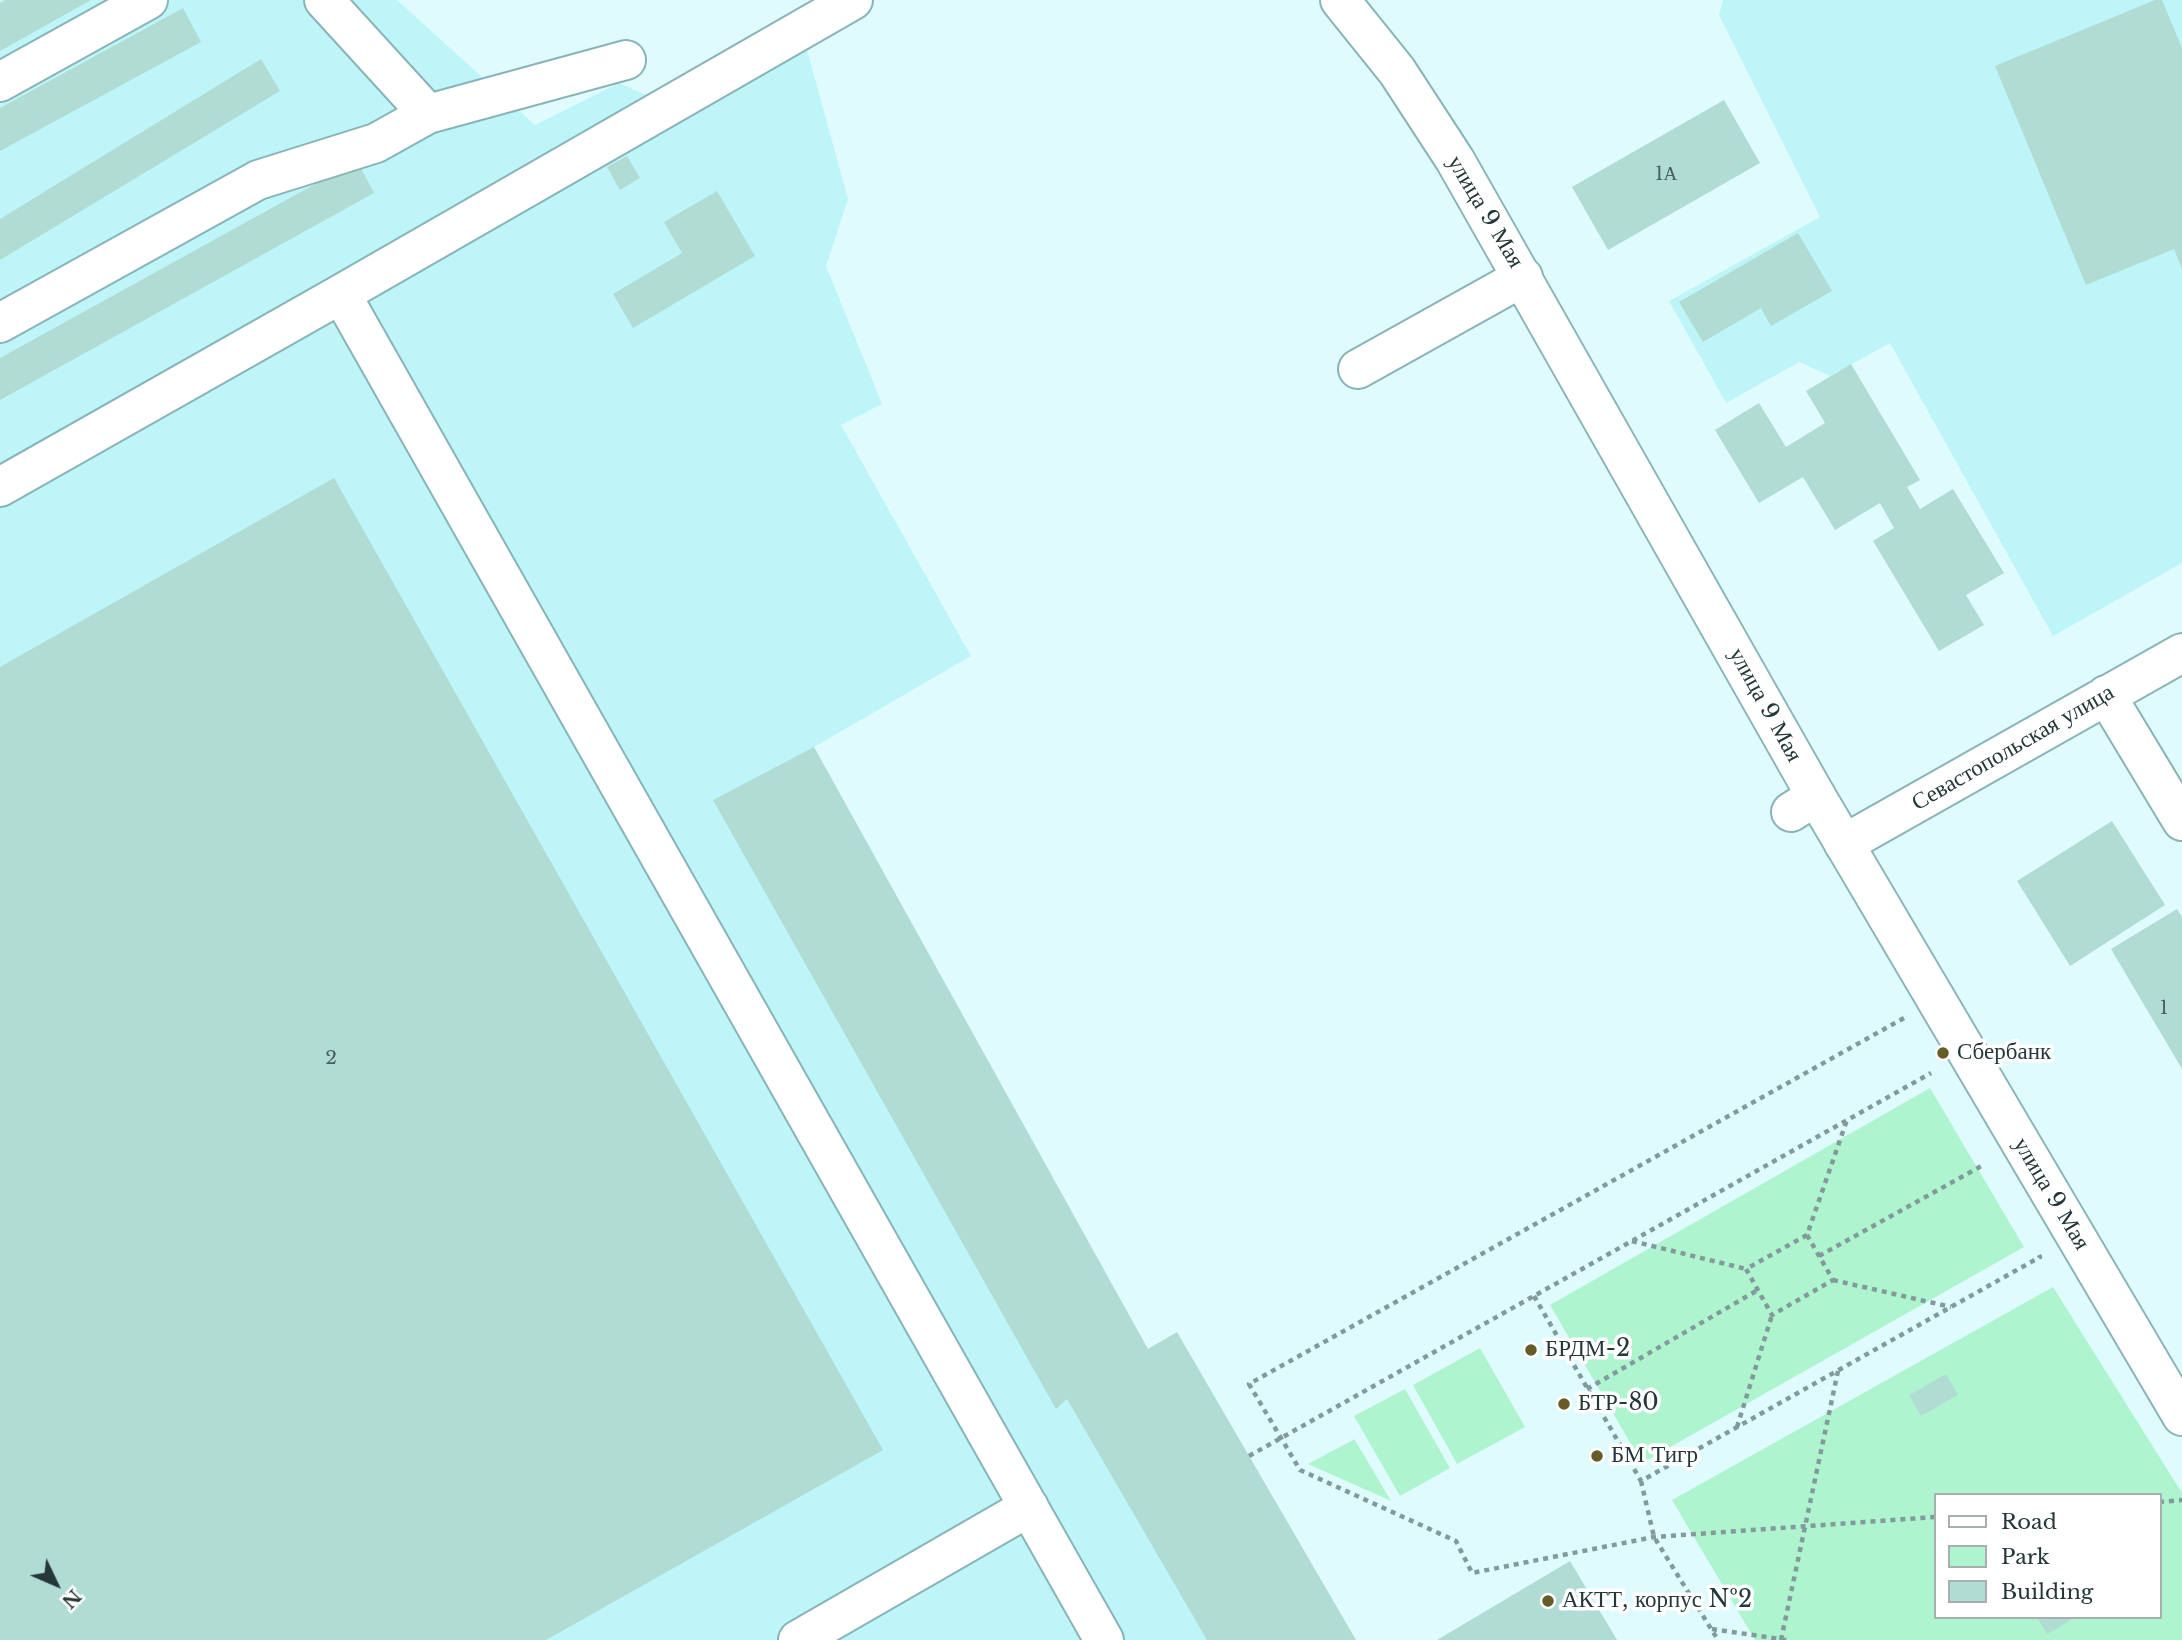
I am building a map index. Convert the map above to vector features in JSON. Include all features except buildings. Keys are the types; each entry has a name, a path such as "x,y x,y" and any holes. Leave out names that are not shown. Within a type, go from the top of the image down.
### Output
{"main road":[{"path":"0,82 148,0"},
{"path":"324,0 428,114"},
{"path":"0,487 853,0"},
{"name":"улица 9 Мая","path":"1340,0 1397,71 1455,160 1524,277 1804,804 1844,844 2182,1416"},
{"path":"0,323 258,180 376,143 428,114 626,60"},
{"path":"1358,369 1524,277"},
{"path":"341,294 1104,1640"},
{"name":"Севастопольская улица","path":"1844,844 2182,653"},
{"path":"2106,695 2182,821"},
{"path":"798,1640 1028,1507"}],"path":[{"path":"1934,1517 1654,1537 1472,1573 1456,1541 1300,1470 1249,1384 1936,1000"},
{"path":"1249,1456 1930,1071 1937,1083"},
{"path":"1631,1240 1746,1269 1807,1235 1847,1118"},
{"path":"1978,1152 1992,1175"},
{"path":"1819,1256 1984,1164"},
{"path":"1807,1235 1833,1280"},
{"path":"1641,1481 2040,1257 2033,1246"},
{"path":"1746,1269 1772,1315"},
{"path":"1737,1427 1772,1315 1833,1280 1951,1307"},
{"path":"1587,1389 1758,1290"},
{"path":"1534,1296 1641,1481 1654,1537 1718,1640"},
{"path":"1781,1640 1838,1370"},
{"path":"2161,1502 2182,1500"},
{"path":"1711,1629 1787,1640"}],"shaded area":[{"path":"0,0 397,0 535,125 619,83 652,98 789,15 807,50 848,199 826,266 882,404 841,425 971,656 814,747 1147,1349 1356,1640 0,1640"},
{"path":"1723,0 2182,0 2182,563 2053,636 1890,343 1830,376 1799,362 1726,403 1669,301 1820,217 1719,15"}],"green space":[{"path":"1930,1088 2024,1247 1642,1463 1550,1305"},
{"path":"2053,1287 2182,1493 2182,1640 1755,1640 1672,1500"},
{"path":"1480,1348 1525,1427 1457,1464 1413,1385"},
{"path":"1405,1389 1450,1468 1400,1496 1354,1416"},
{"path":"1355,1440 1391,1501 1308,1464"}],"place":[{"name":"Сбербанк","path":"1943,1053"},
{"name":"БРДМ-2","path":"1531,1350"},
{"name":"БТР-80","path":"1564,1404"},
{"name":"БМ Тигр","path":"1597,1456"},
{"name":"АКТТ, корпус №2","path":"1548,1601"}]}
